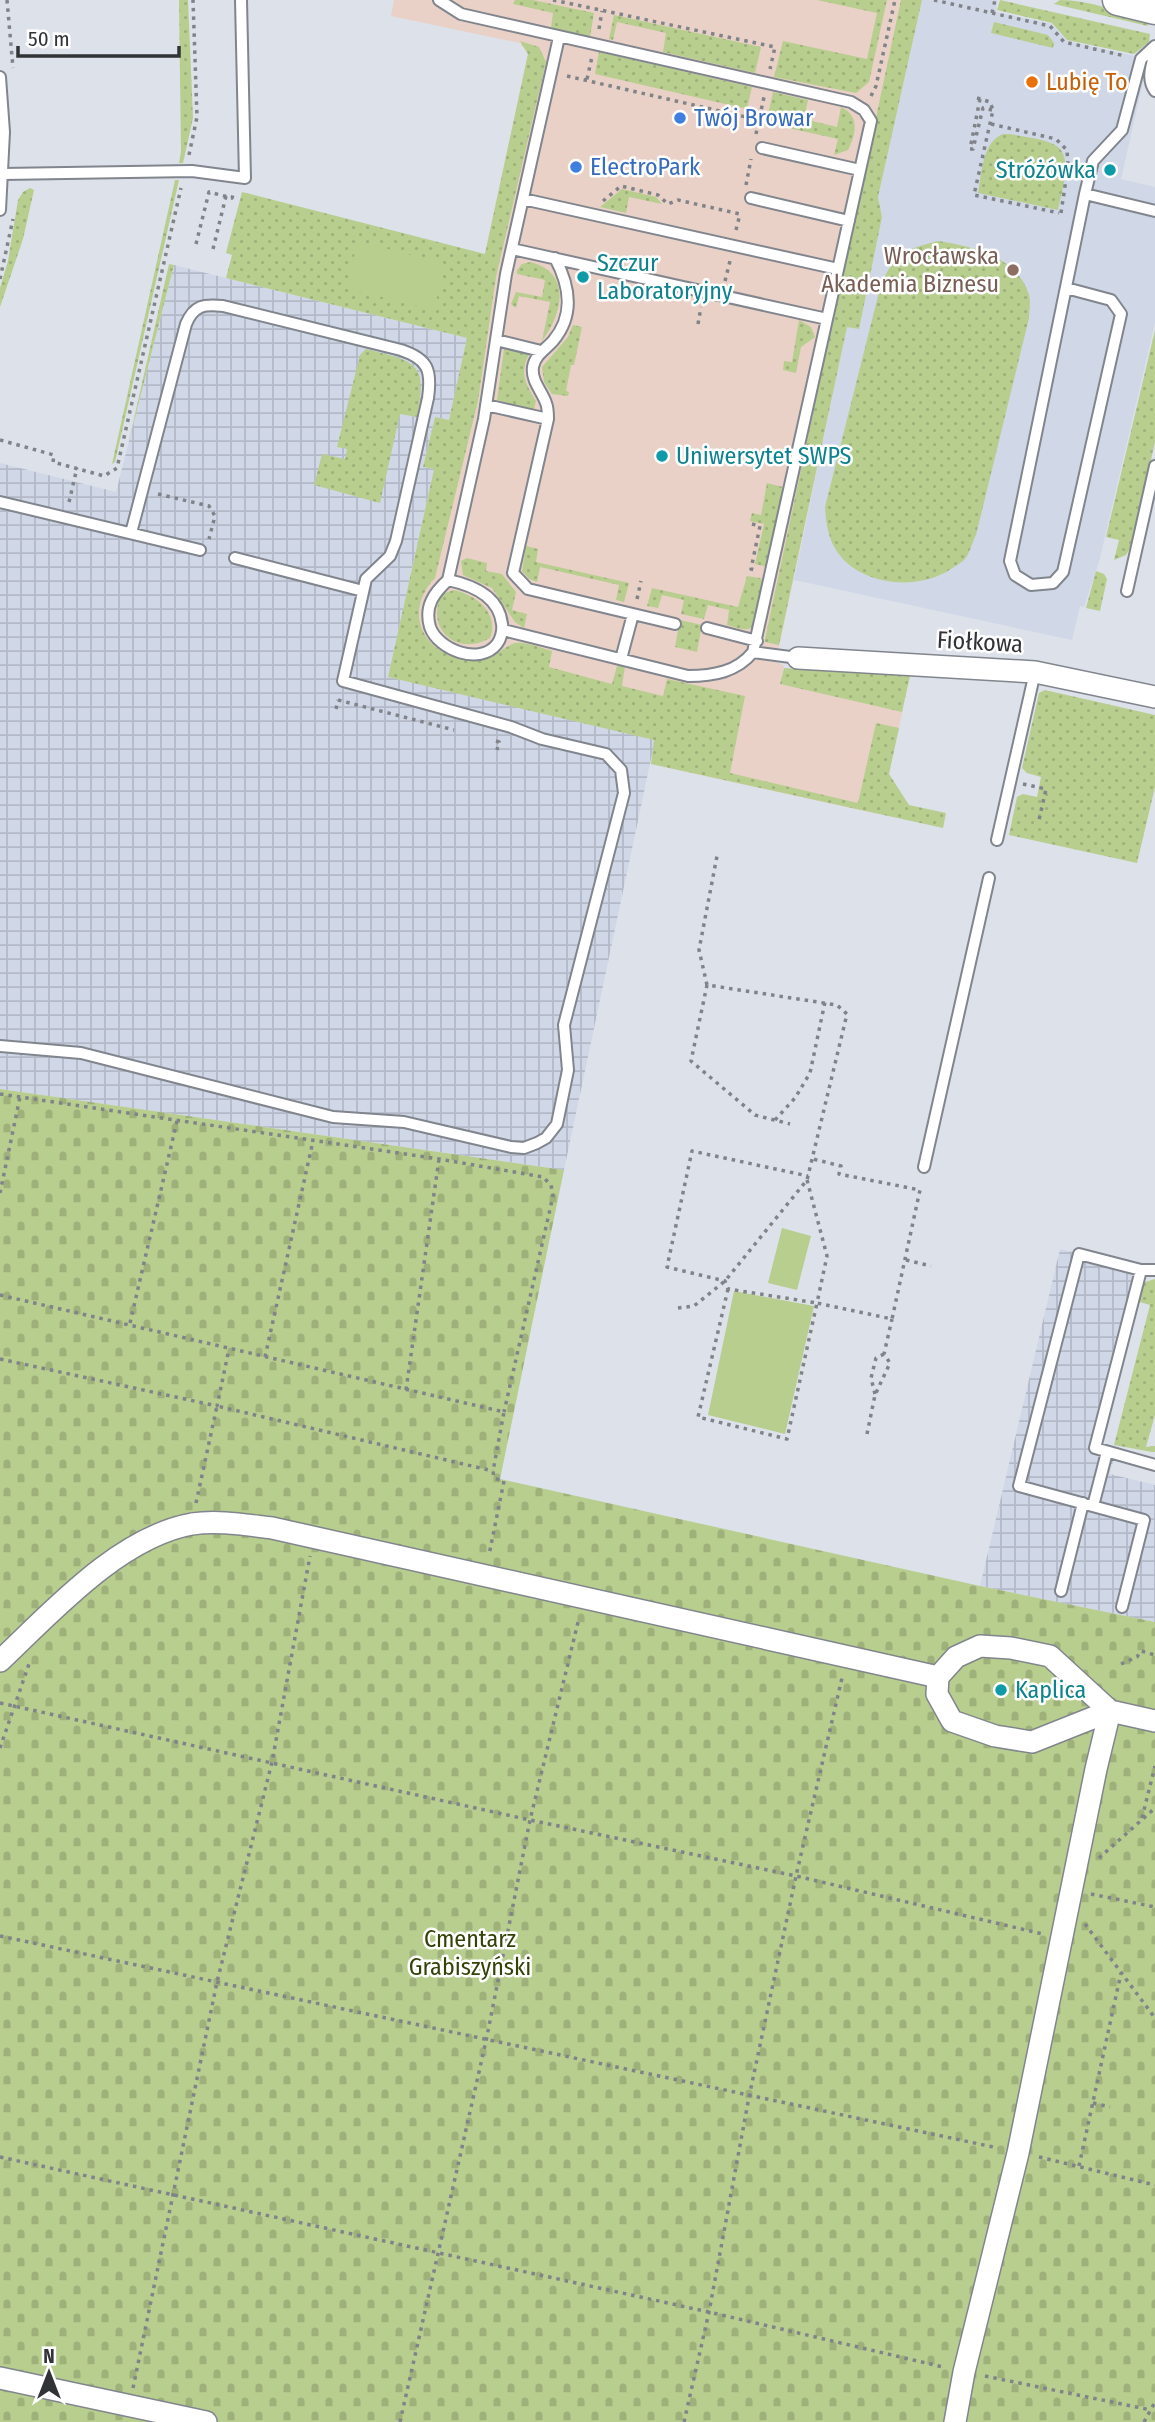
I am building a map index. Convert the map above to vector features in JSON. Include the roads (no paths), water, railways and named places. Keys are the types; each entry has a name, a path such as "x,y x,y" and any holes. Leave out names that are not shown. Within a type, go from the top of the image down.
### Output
{"street":[{"name":"Fiołkowa","path":"799,658 1035,672 1155,697"},
{"path":"0,1661 92,1576 145,1541 191,1524 223,1522 272,1528 938,1677"},
{"path":"1110,1711 1032,1742 995,1736 952,1721 937,1694 938,1677 956,1657 980,1646 1011,1648 1050,1656 1110,1711 1155,1721"},
{"path":"955,2422 964,2372 1018,2152 1110,1711"},
{"path":"0,2378 206,2422"}],"lane":[{"path":"3,174 192,171 245,178 241,0"},
{"path":"439,0 461,14 851,102 864,110 871,121 753,652 745,662 708,676 688,676 503,630"},
{"path":"448,580 466,584 482,592 501,615 503,630 497,643 489,650 465,653 452,650 438,642 430,627 428,612 433,594 448,580 486,405 512,249 559,37"},
{"path":"1066,288 1111,300 1121,314 1063,572 1053,583 1031,585 1015,575 1010,561 1085,194 1093,161 1099,152 1119,135 1126,123 1141,60 1155,46"},
{"path":"1155,52 1150,77 1155,91"},
{"path":"0,77 4,132 0,210"},
{"path":"758,147 860,170"},
{"path":"1085,194 1155,211"},
{"path":"747,197 849,221"},
{"path":"523,199 838,269"},
{"path":"512,249 827,319"},
{"path":"555,258 564,274 568,289 568,312 562,328 553,341 541,351 533,367 535,383 548,406 548,419 513,573 528,589 675,624"},
{"path":"0,1046 81,1053 333,1117 404,1122 511,1147 531,1146 552,1132 557,1124 567,1079 564,1025 624,793 621,770 606,754 542,739 510,727 343,681 366,579 390,556 396,541 428,398 429,372 422,360 415,355 223,306 200,307 191,313 186,324 131,533"},
{"path":"496,340 541,351"},
{"path":"486,405 548,419"},
{"path":"1127,591 1155,466"},
{"path":"0,502 200,550"},
{"path":"235,558 363,591"},
{"path":"621,659 633,614"},
{"path":"706,628 757,640"},
{"path":"753,652 799,658"},
{"path":"998,840 1035,672"},
{"path":"924,1167 989,878"},
{"path":"1122,1607 1144,1520 1019,1486 1079,1254 1141,1270 1155,1270"},
{"path":"1141,1270 1096,1448 1155,1465"},
{"path":"1061,1591 1107,1451"}],"place":[{"name":"Lubię To","path":"1032,82"},
{"name":"Twój Browar","path":"680,118"},
{"name":"ElectroPark","path":"576,167"},
{"name":"Stróżówka","path":"1110,170"},
{"name":"Wrocławska Akademia Biznesu","path":"1013,270"},
{"name":"Szczur Laboratoryjny","path":"583,277"},
{"name":"Uniwersytet SWPS","path":"662,456"},
{"name":"Kaplica","path":"1001,1690"}],"park label":[{"name":"Cmentarz Grabiszyński","path":"470,1953"}]}
